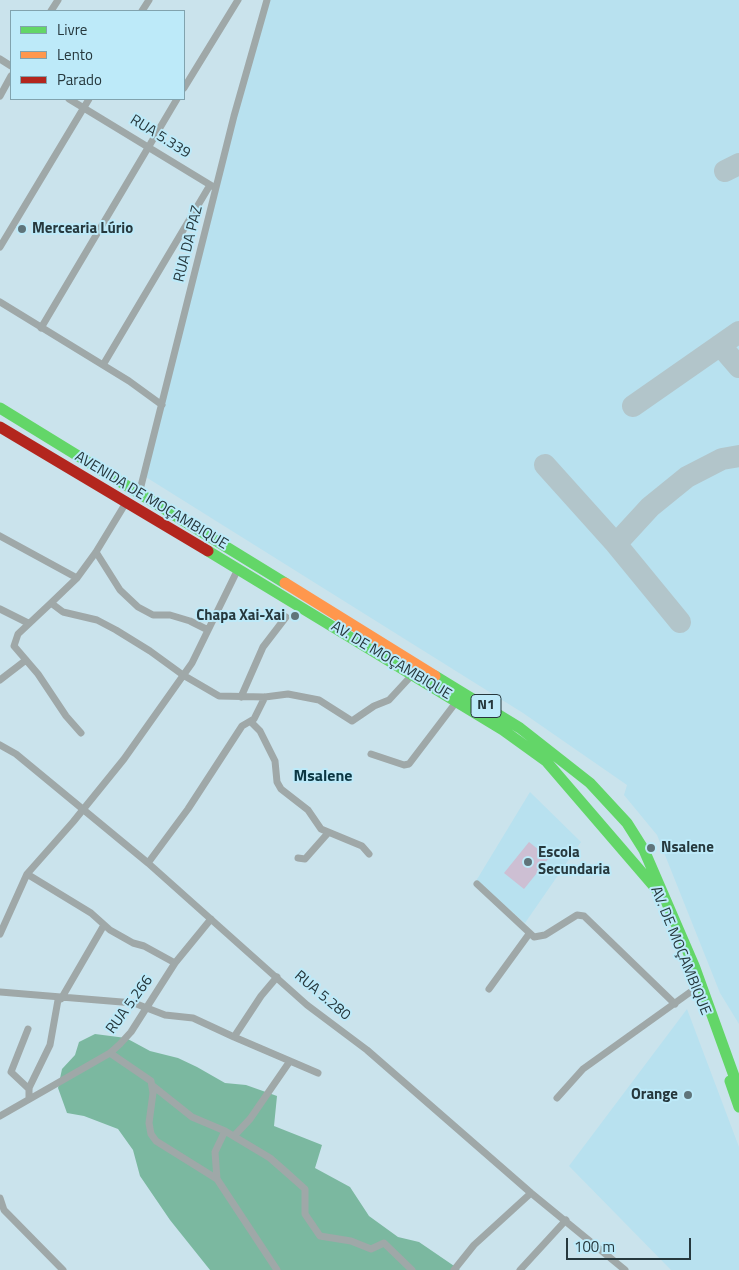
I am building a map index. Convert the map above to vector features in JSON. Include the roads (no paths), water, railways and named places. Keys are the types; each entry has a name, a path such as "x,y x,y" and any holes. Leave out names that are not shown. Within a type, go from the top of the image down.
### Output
{"highway":[{"name":"AVENIDA DE MOÇAMBIQUE","path":"0,408 139,495 302,593"},
{"name":"AVENIDA DE MOÇAMBIQUE","path":"0,426 299,606"},
{"name":"AV. DE MOÇAMBIQUE","path":"302,593 520,728 590,783 627,823 644,850 660,884 698,977 739,1090"},
{"name":"AV. DE MOÇAMBIQUE","path":"299,606 458,701 546,761 655,886 696,988 739,1107"}],"street":[{"path":"185,86 238,0"},
{"name":"RUA DA PAZ","path":"139,495 213,187 267,0"},
{"path":"0,96 10,78"},
{"name":"RUA 5.339","path":"71,100 213,187"},
{"path":"0,247 88,100"},
{"path":"41,328 176,100"},
{"path":"103,364 213,187"},
{"path":"0,302 103,364 162,405"},
{"path":"81,733 26,660 17,651 14,640 28,623 51,604 76,578 96,552 127,501"},
{"path":"0,536 76,578"},
{"path":"96,552 120,590 138,607 153,614 170,615 208,630"},
{"path":"0,934 27,874 83,810 143,735 183,675 199,650 238,569"},
{"path":"51,604 72,616 97,620 116,630 142,645 183,675 219,696 264,697 288,694 319,700 352,721 374,706 389,700 413,674"},
{"path":"0,609 28,623"},
{"path":"241,696 262,647 286,616"},
{"path":"0,680 26,660"},
{"path":"148,863 188,809 242,726 251,722 264,697"},
{"path":"371,754 404,765 409,764 458,701"},
{"path":"251,722 260,731 275,761 277,782 282,788 308,810 319,826 328,833 362,846 369,854"},
{"name":"RUA 5.280","path":"0,745 16,754 148,863 307,1004 367,1050 531,1193 625,1270"},
{"path":"298,858 305,859 328,833"},
{"path":"27,874 91,913 104,925 133,943 144,946 175,964"},
{"path":"477,884 534,937 544,935 577,915 584,916 675,1004"},
{"name":"RUA 5.266","path":"0,1116 110,1053 131,1032 175,964 212,919"},
{"path":"29,1099 29,1089 50,1045 58,1000 62,998 104,925"},
{"path":"489,988 529,934"},
{"path":"234,1037 261,996 277,977"},
{"path":"557,1098 583,1069 696,988"},
{"path":"0,992 134,1003 165,1015 193,1018 318,1073"},
{"path":"28,1029 11,1072 29,1089"},
{"path":"110,1053 145,1075 153,1086 192,1118 225,1131 270,1158 305,1189 305,1214 320,1236 351,1241 372,1249 384,1243 412,1270"},
{"path":"234,1136 250,1119 290,1061"},
{"path":"153,1086 149,1124 151,1134 156,1141 217,1179 278,1270"},
{"path":"217,1179 216,1152 225,1131"},
{"path":"454,1270 474,1245 531,1193"},
{"path":"0,1198 2,1212 63,1270"},
{"path":"520,1270 566,1220"}],"place":[{"name":"Mercearia Lúrio","path":"22,229"},
{"name":"Chapa Xai-Xai","path":"295,616"},
{"name":"Nsalene","path":"651,848"},
{"name":"Escola Secundaria","path":"528,862"},
{"name":"Orange","path":"688,1095"}],"district":[{"name":"Msalene","path":"323,777"}]}
